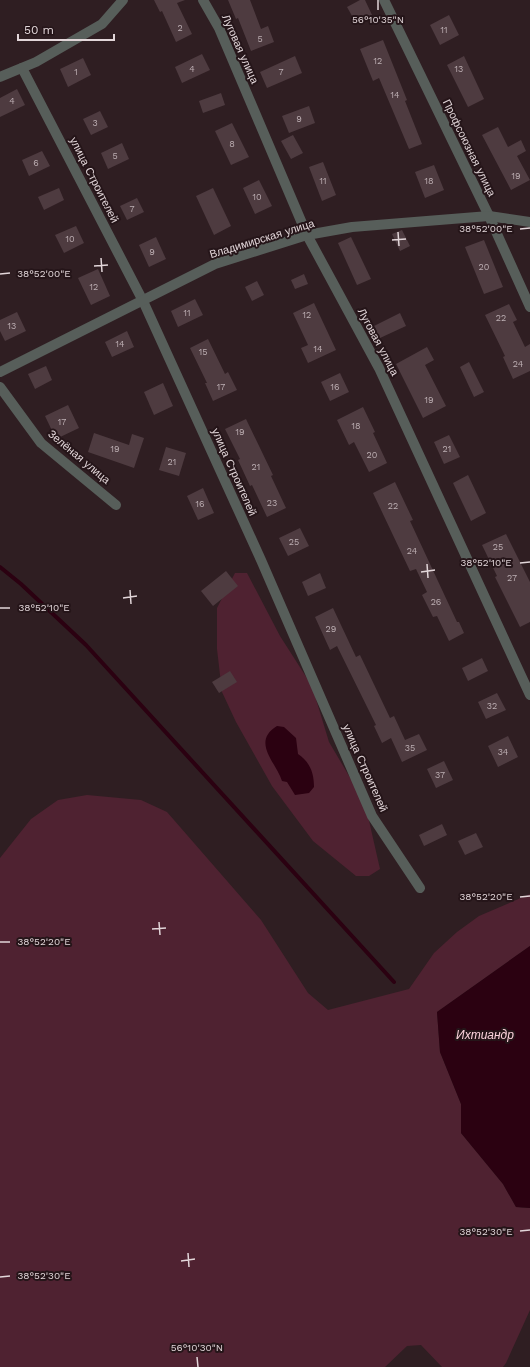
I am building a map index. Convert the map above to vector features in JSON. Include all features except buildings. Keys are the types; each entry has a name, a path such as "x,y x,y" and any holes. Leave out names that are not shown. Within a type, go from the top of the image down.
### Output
{"street":[{"path":"0,77 36,62 102,24 123,0"},
{"name":"Луговая улица","path":"203,0 220,28 307,235 379,368 530,695"},
{"name":"Профсоюзная улица","path":"384,0 489,216 530,307"},
{"name":"улица Строителей","path":"22,68 143,301 261,560 372,816 420,888"},
{"name":"Владимирская улица","path":"0,372 216,264 307,235 352,227 489,216 530,222"},
{"name":"Зелёная улица","path":"0,387 41,443 116,505"}],"shaded area":[{"path":"235,573 247,573 280,636 312,686 329,742 365,803 380,869 369,876 356,876 313,841 272,786 236,722 222,692 217,649 217,608"},
{"path":"87,795 141,800 167,812 261,920 308,993 328,1010 409,989 434,953 457,932 479,916 530,894 530,946 437,1012 440,1052 461,1104 461,1133 503,1184 516,1207 530,1208 530,1310 503,1367 442,1367 421,1345 407,1346 385,1367 0,1367 0,858 31,819 58,800"}],"water":[{"path":"277,726 284,727 296,738 298,754 308,764 313,777 314,787 309,793 295,795 287,782 282,781 271,759 266,745 266,739 270,732"},
{"name":"Ихтиандр","path":"530,946 530,1208 516,1207 503,1184 461,1133 461,1104 440,1052 437,1012"}],"waterway":[{"path":"0,567 21,584 86,645 394,982"}]}
